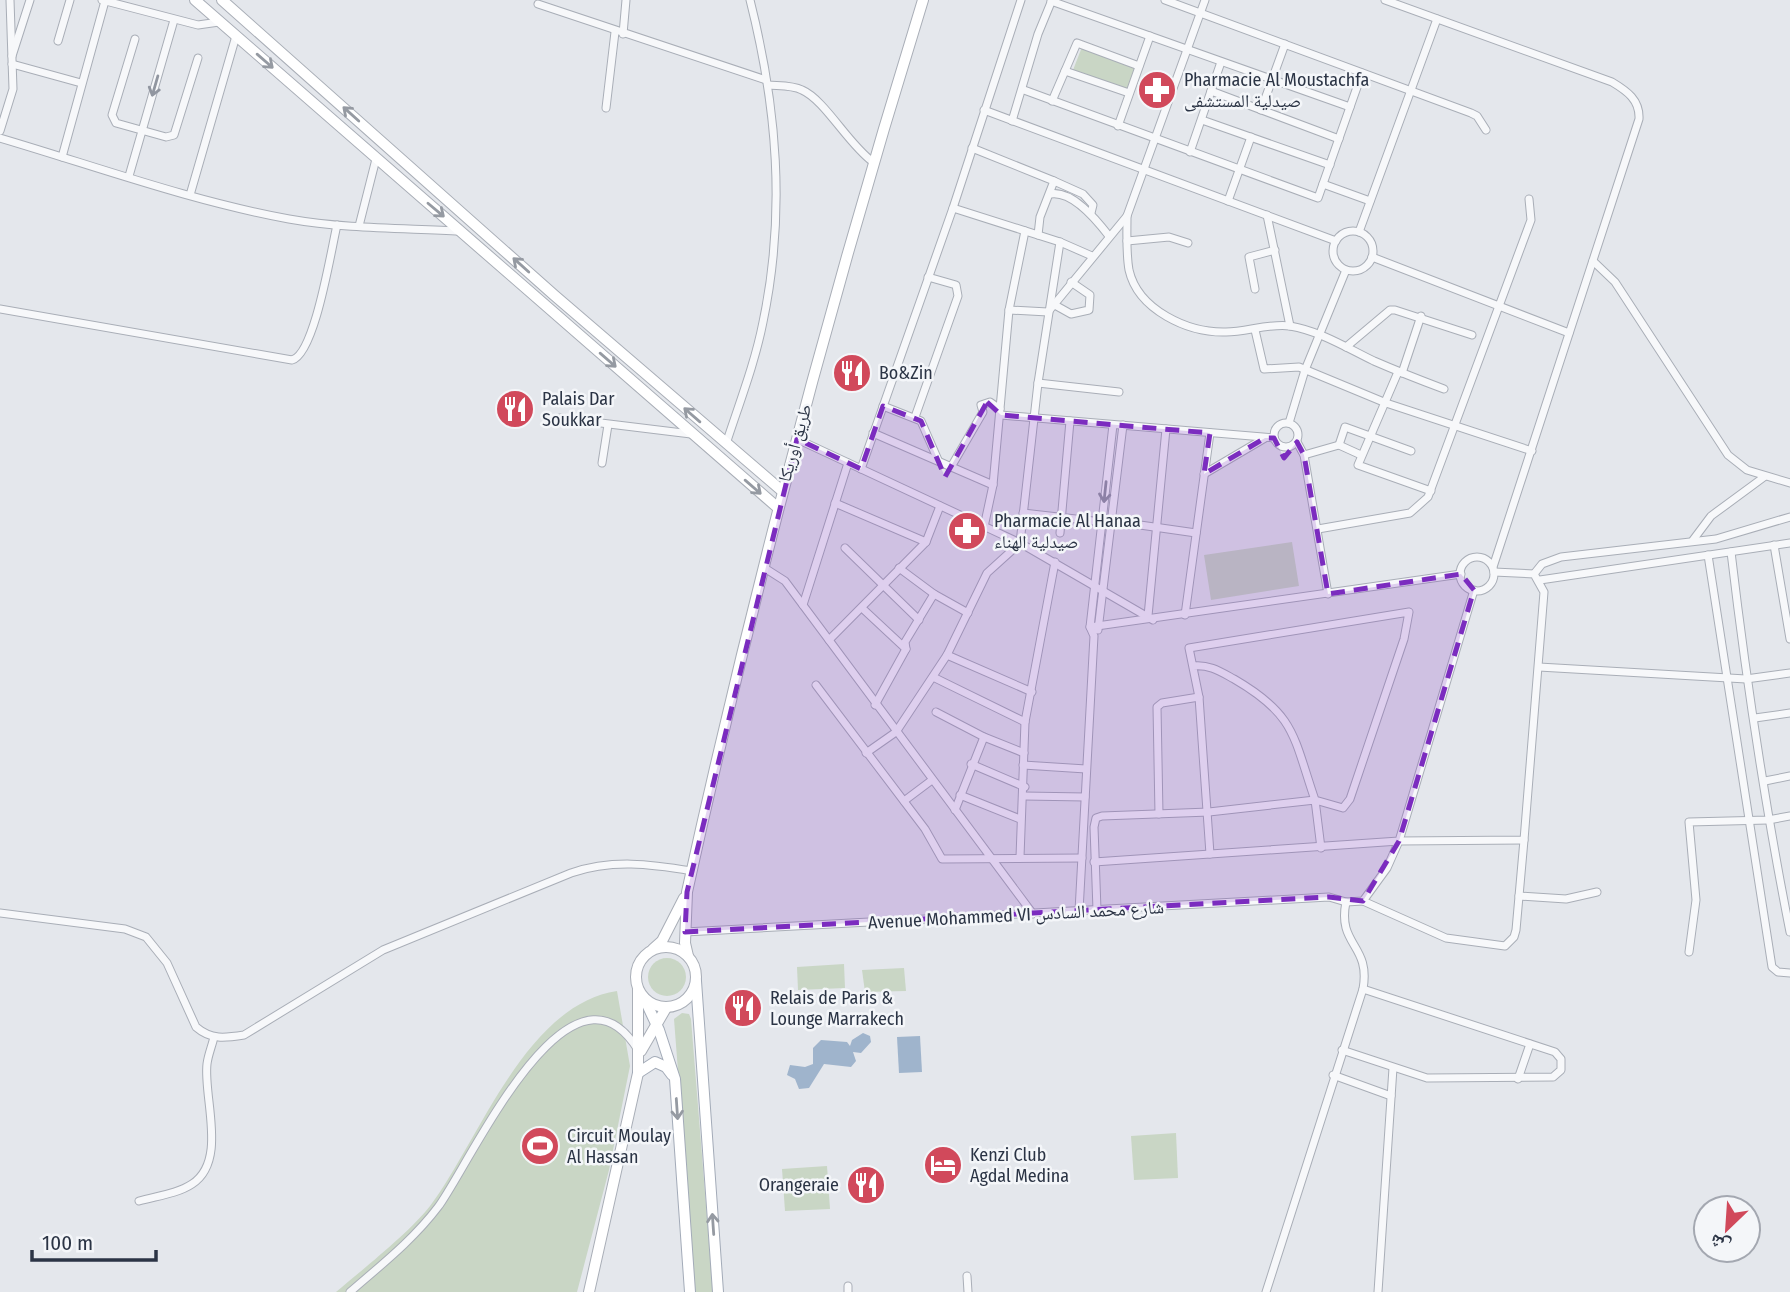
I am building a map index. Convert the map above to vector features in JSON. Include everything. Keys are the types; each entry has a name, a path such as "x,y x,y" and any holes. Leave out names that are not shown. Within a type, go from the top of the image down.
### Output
{"street":[{"path":"0,131 13,89 10,0"},
{"path":"12,61 30,0"},
{"path":"58,41 70,0"},
{"path":"195,0 777,507"},
{"path":"222,0 782,491"},
{"path":"606,108 626,0"},
{"path":"726,444 763,324 774,255 779,197 777,142 750,0"},
{"name":"طريق أوريكا","path":"688,956 685,932 687,892 777,507 873,162 923,0"},
{"path":"861,469 953,208 1021,0"},
{"path":"1165,0 1477,116 1486,130"},
{"path":"1205,0 1127,216 1127,241 1134,283 1152,306 1163,314 1214,332 1290,326 1322,335 1400,373 1444,389"},
{"path":"1385,0 1612,82 1625,90 1637,103 1639,119 1569,333 1531,452 1493,570 1487,588 1474,590 1463,583 1461,574 1466,562 1474,558 1483,558 1493,570 1537,577 1790,543"},
{"path":"62,157 104,1 174,20 202,25 219,22"},
{"path":"1012,121 1024,90 1038,34 1052,1 1350,107"},
{"path":"538,4 767,83 792,87 807,93 848,140 873,162"},
{"path":"1359,232 1437,19"},
{"path":"130,176 174,20"},
{"path":"190,195 236,36"},
{"path":"1118,126 1150,36"},
{"path":"135,39 112,117 116,122 169,137 176,134 198,58"},
{"path":"1052,102 1078,43 1139,66"},
{"path":"1261,110 1285,44"},
{"path":"0,48 10,48"},
{"path":"12,61 81,83"},
{"path":"1190,152 1222,62"},
{"path":"1065,71 1129,93"},
{"path":"1024,90 1317,198 1362,73"},
{"path":"1211,91 1339,139"},
{"path":"984,110 1336,241"},
{"path":"1202,120 1330,165"},
{"path":"1228,201 1251,136"},
{"path":"0,138 190,195 289,219 337,225 460,231"},
{"path":"971,148 1088,197 1093,205 1091,213"},
{"path":"359,226 376,159"},
{"path":"1038,235 1040,216 1054,181"},
{"path":"1323,184 1370,201"},
{"path":"1049,195 1051,192 1059,195 1091,213 1109,236"},
{"path":"1318,529 1410,513 1421,507 1431,491 1531,220 1529,199"},
{"path":"953,208 1060,242 1092,256"},
{"path":"1267,215 1290,326"},
{"path":"1048,312 1127,216"},
{"path":"460,231 470,220"},
{"path":"0,309 292,360 304,353 312,332 337,225"},
{"path":"984,527 993,485 1009,310 1025,231"},
{"path":"1347,232 1359,232 1370,242 1372,257 1363,268 1346,270 1334,259 1336,241 1347,232"},
{"path":"475,243 485,233"},
{"path":"1127,241 1169,237 1188,243"},
{"path":"866,753 896,732 947,655 987,573 1020,543 1038,383 1060,242"},
{"path":"1255,289 1249,257 1275,250"},
{"path":"1372,257 1569,333"},
{"path":"1593,261 1615,282 1728,455 1747,470 1790,483"},
{"path":"1289,423 1305,370 1322,335 1346,270"},
{"path":"915,417 958,296 956,285 928,277"},
{"path":"1053,304 1071,314 1089,310 1090,295 1072,282"},
{"path":"1009,310 1048,312"},
{"path":"1346,347 1390,310 1421,316 1472,334"},
{"path":"1421,316 1400,373 1372,437 1361,455 1359,466 1431,491"},
{"path":"1255,330 1263,368 1294,366 1386,403 1531,452"},
{"path":"1038,383 1119,392"},
{"path":"951,467 983,412 981,405 990,402 1001,412 1034,418 1274,439 1284,447 1297,442"},
{"path":"883,406 922,422 939,461"},
{"path":"560,418 692,434"},
{"path":"1060,533 1070,421"},
{"path":"1274,439 1278,427 1289,423"},
{"path":"1289,423 1298,431 1297,442 1304,455 1328,594"},
{"path":"602,463 608,425"},
{"path":"1079,911 1094,636 1090,627 1113,425"},
{"path":"1094,636 1100,626 1123,425"},
{"path":"1339,445 1345,427 1411,451"},
{"path":"1150,618 1166,429"},
{"path":"873,433 993,485"},
{"path":"1185,615 1210,433"},
{"path":"1204,474 1265,438"},
{"path":"797,439 1020,543 1150,618"},
{"path":"1304,455 1339,445 1361,455"},
{"path":"803,605 848,463"},
{"path":"1693,540 1712,516 1764,477"},
{"path":"835,503 926,542"},
{"path":"829,640 926,542 940,506"},
{"path":"1023,513 1102,522"},
{"path":"1474,590 1399,841 1387,868 1363,901 1446,938 1505,946 1514,937 1519,896 1544,599 1537,577 1542,564 1561,557 1716,539 1790,517"},
{"path":"1112,521 1196,533"},
{"path":"1774,545 1790,639"},
{"path":"845,548 919,621"},
{"path":"1731,552 1746,679 1765,782 1768,820 1788,907 1790,932"},
{"path":"1708,555 1772,967 1778,972 1790,973"},
{"path":"1020,857 1026,722 1055,562"},
{"path":"763,567 782,578 1033,914"},
{"path":"899,568 934,594 968,613"},
{"path":"1090,627 1461,574"},
{"path":"1781,586 1790,584"},
{"path":"876,705 905,649 905,642 934,594"},
{"path":"862,608 905,649"},
{"path":"1097,910 1094,862 1096,818 1209,812 1315,800 1338,808 1350,799 1404,639 1409,612 1190,647 1199,697 1209,812 1210,854"},
{"path":"947,655 1032,692"},
{"path":"1193,666 1213,668 1273,704 1290,729 1315,800 1321,848"},
{"path":"1539,667 1746,679 1790,673"},
{"path":"933,677 1026,722"},
{"path":"816,685 904,801 942,859 1082,858"},
{"path":"1159,814 1157,708 1162,703 1199,697"},
{"path":"936,712 984,737 1024,753"},
{"path":"1755,718 1790,713"},
{"path":"955,810 971,764 984,737"},
{"path":"971,764 1025,787"},
{"path":"1023,765 1086,769"},
{"path":"1765,782 1790,776"},
{"path":"904,801 932,780"},
{"path":"960,795 1020,819"},
{"path":"1024,796 1085,797"},
{"path":"1689,952 1696,900 1689,822 1768,820 1790,816"},
{"path":"1094,862 1399,841 1524,840"},
{"path":"0,913 125,929 146,937 167,963 196,1027 214,1037 244,1035 383,950 571,873 596,865 624,863 692,871"},
{"name":"طريق أوريكا","path":"651,951 662,941 687,892"},
{"path":"1519,896 1566,899 1597,892"},
{"name":"Avenue Mohammed VI شارع محمد السادس","path":"685,932 1329,897 1346,902 1363,901"},
{"path":"1266,1292 1333,1075 1363,989 1364,963 1343,927 1346,902"},
{"path":"589,1292 638,1073 641,993 637,967 651,951 672,947 688,956 695,969 718,1292"},
{"path":"641,993 653,1004 666,1008 686,1001 696,981"},
{"path":"1342,1050 1427,1078 1553,1077 1561,1070 1560,1059 1555,1052 1363,989"},
{"path":"641,993 656,1024 674,1079 690,1292"},
{"path":"640,1054 666,1008"},
{"path":"350,1292 413,1238 452,1187 512,1087 544,1047 562,1032 580,1023 596,1021 611,1024 629,1036 640,1054"},
{"path":"139,1201 183,1189 193,1183 204,1170 212,1130 206,1066 214,1037"},
{"path":"1518,1079 1530,1044"},
{"path":"638,1073 649,1063 661,1063 674,1079"},
{"path":"1378,1292 1393,1068"},
{"path":"1333,1075 1391,1096"},
{"path":"967,1276 968,1292"}],"highlighted area":[{"path":"987,402 1001,415 1210,433 1204,474 1265,438 1274,438 1284,458 1297,442 1304,455 1328,594 1461,574 1474,590 1399,841 1363,901 1329,897 685,932 687,892 797,439 861,469 883,406 921,421 945,477"}],"green space":[{"path":"1082,47 1137,68 1129,91 1073,70"},
{"path":"1292,542 1299,586 1211,600 1204,555"},
{"path":"667,958 680,964 686,977 680,990 667,996 654,990 648,977 654,964"},
{"path":"844,964 845,988 798,990 797,967"},
{"path":"904,968 906,991 865,992 862,970"},
{"name":"Circuit Moulay Al Hassan","path":"617,991 630,1066 609,1170 577,1292 336,1292 398,1239 430,1206 507,1079 530,1048 556,1021 585,1002"},
{"path":"682,1013 689,1014 691,1019 713,1292 695,1292 674,1019"},
{"path":"1176,1133 1178,1178 1134,1180 1131,1136"},
{"path":"827,1166 830,1209 785,1211 782,1169"}],"water":[{"path":"863,1033 870,1036 871,1042 861,1053 853,1052 856,1061 851,1067 824,1064 809,1088 799,1089 795,1079 787,1075 790,1065 805,1067 813,1064 813,1048 821,1040 847,1042 850,1046 852,1040"},
{"path":"920,1036 922,1072 899,1073 897,1037"}],"place":[{"name":"Pharmacie Al Moustachfa صيدلية المستشفى","path":"1157,90"},
{"name":"Bo&Zin","path":"852,373"},
{"name":"Palais Dar Soukkar","path":"515,409"},
{"name":"Pharmacie Al Hanaa صيدلية الهناء","path":"967,531"},
{"name":"Relais de Paris & Lounge Marrakech","path":"743,1008"},
{"name":"Circuit Moulay Al Hassan","path":"540,1146"},
{"name":"Kenzi Club Agdal Medina","path":"943,1165"},
{"name":"Orangeraie","path":"866,1185"}]}
